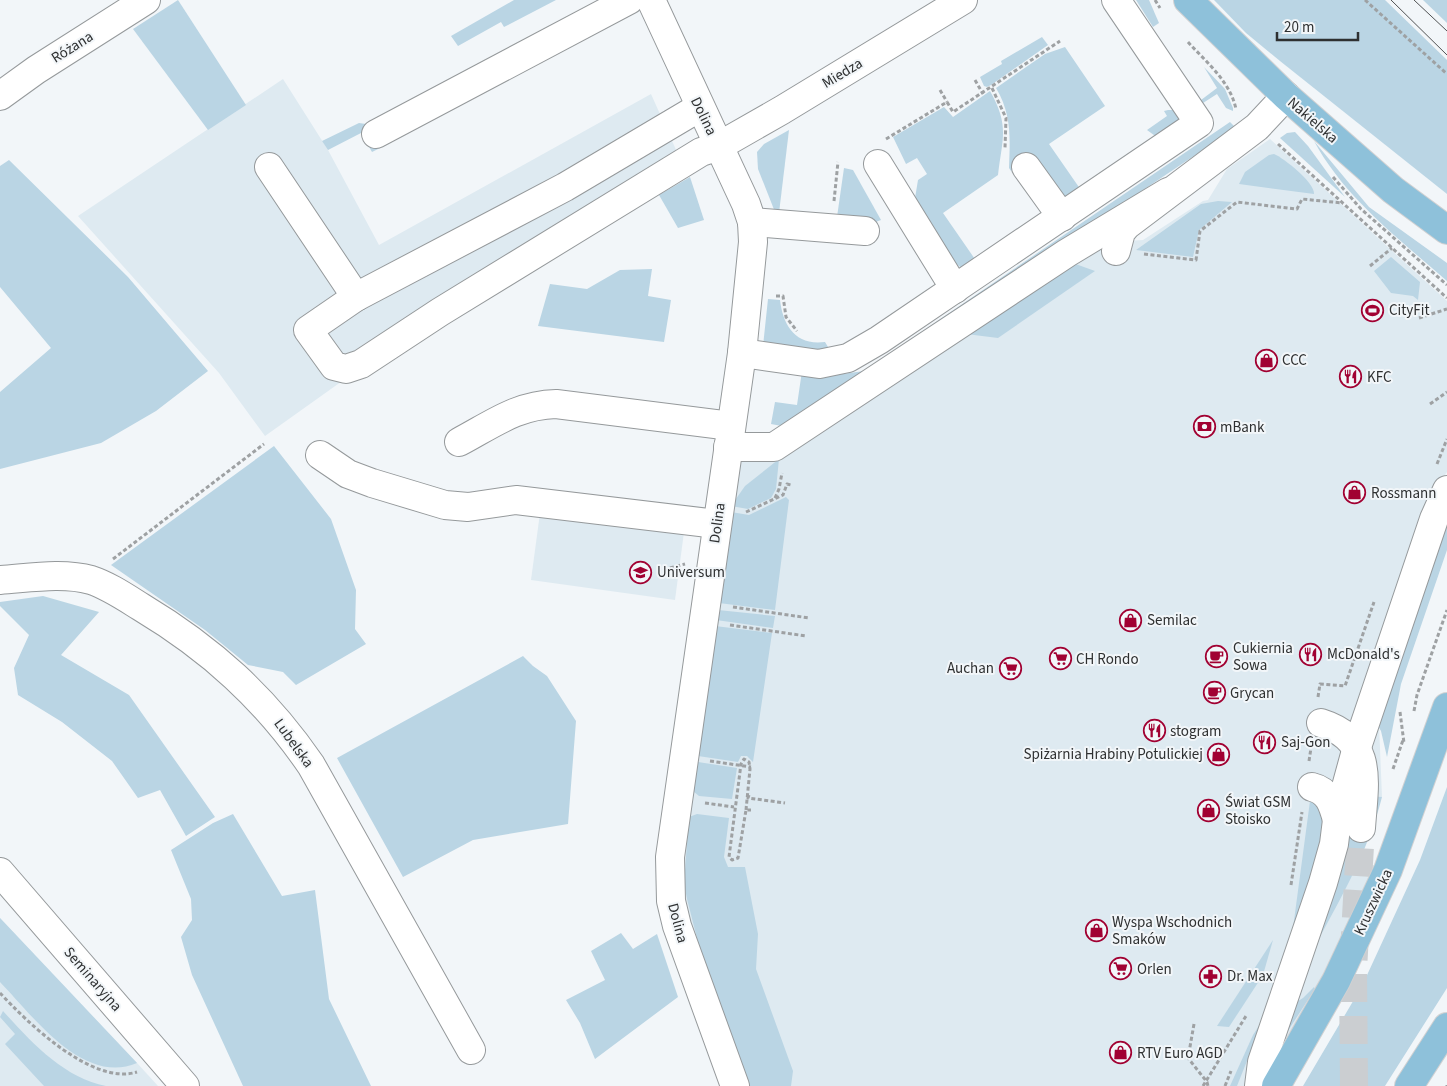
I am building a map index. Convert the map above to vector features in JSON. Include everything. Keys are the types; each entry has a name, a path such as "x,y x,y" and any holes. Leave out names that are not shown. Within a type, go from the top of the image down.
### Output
{"main road":[{"name":"Nakielska","path":"1188,0 1286,96 1393,190 1447,230"},
{"name":"Kruszwicka","path":"1276,1086 1336,981 1388,870 1447,707"},
{"path":"1409,1086 1447,1027"}],"street":[{"name":"Różana","path":"0,96 36,70 146,0"},
{"path":"376,134 628,0"},
{"name":"Dolina","path":"651,0 752,222 752,263 742,353 670,857 671,901 684,944 735,1086"},
{"name":"Miedza","path":"356,297 308,330 334,366 346,369 361,364 440,312 694,156 719,146 964,0"},
{"path":"742,353 819,364 848,358 879,340 1199,123 1116,0"},
{"path":"1116,251 1118,240 1127,225 1168,192 1257,127 1286,96"},
{"path":"269,167 356,297 565,187 700,107"},
{"path":"1015,160 1062,217"},
{"path":"878,164 955,289"},
{"path":"459,442 519,410 539,405 556,404 730,436 774,447 1067,253 1168,192"},
{"path":"752,222 865,231"},
{"path":"320,455 348,474 445,505 468,507 516,500 717,524"},
{"path":"1357,748 1434,519 1447,490"},
{"name":"Lubelska","path":"0,580 75,578 101,584 178,631 248,687 292,737 311,765 471,1050"},
{"path":"1317,721 1350,715 1378,687"},
{"path":"1259,1086 1262,1062 1323,883 1349,824 1365,770 1357,748 1344,733 1317,721"},
{"path":"1307,788 1323,791 1349,824"},
{"name":"Seminaryjna","path":"0,872 185,1086"}],"path":[{"path":"1155,0 1162,11"},
{"path":"1365,0 1447,74"},
{"path":"1185,38 1223,81 1231,93 1236,112 1257,127 1447,298"},
{"path":"940,90 953,112 983,94 1060,41"},
{"path":"975,80 983,94"},
{"path":"992,88 1006,118 1015,160"},
{"path":"878,164 884,140 947,102"},
{"path":"830,228 838,162"},
{"path":"1116,251 1196,260 1200,231 1237,202 1297,209 1302,199 1342,203"},
{"path":"1370,266 1392,248"},
{"path":"774,295 783,296 786,316 794,330 801,333"},
{"path":"1419,318 1447,309"},
{"path":"1430,404 1447,392"},
{"path":"106,564 264,444"},
{"path":"768,502 783,495 787,484 791,485"},
{"path":"670,568 680,564"},
{"path":"752,610 809,618"},
{"path":"749,627 806,636"},
{"path":"1290,893 1317,721 1320,684 1345,686"},
{"path":"685,757 752,767 748,798 785,803"},
{"path":"744,758 749,762 750,769 746,810 740,852 738,858 732,860 729,856 734,807 741,764 744,758"},
{"path":"746,810 751,810"},
{"path":"1,996 64,1057 94,1072 119,1076 132,1075 143,1069"},
{"path":"1194,1024 1188,1058 1208,1084 1203,1086"}],"shaded area":[{"path":"178,0 246,105 208,130 133,29"},
{"path":"514,0 556,0 504,27 501,22 458,46 451,36"},
{"path":"1136,0 1149,0 1159,23 1153,27"},
{"path":"1214,0 1385,0 1447,60 1447,194 1246,33"},
{"path":"1423,0 1447,0 1447,23"},
{"path":"1042,37 1048,45 991,85 984,86 980,77 1002,64 1001,61"},
{"path":"1065,47 1105,106 1049,144 1083,193 1068,202 1031,157 1011,171 1009,168 1009,127 1005,108 996,88 1045,54"},
{"path":"1204,67 1225,89 1233,111 1226,108 1217,94 1203,103 1201,100 1217,88"},
{"path":"283,79 328,150 379,245 651,94 677,152 345,379 265,436 219,373 78,216"},
{"path":"990,91 1000,114 1003,133 998,175 943,213 979,265 963,269 952,261 914,204 918,180 927,174 917,158 906,164 893,137 944,107 953,117"},
{"path":"1176,110 1183,119 1158,138 1147,130 1167,116 1164,111"},
{"path":"1230,122 1234,126 1231,131 905,350 787,427 771,424 775,402 797,405 802,371 835,375 864,371"},
{"path":"359,123 366,124 380,148 372,152 361,133 328,150 322,141"},
{"path":"789,130 779,213 775,212 758,169 757,152 764,144"},
{"path":"1295,132 1308,146 1345,197 1280,138 1287,133"},
{"name":"CH Rondo","path":"1270,139 1447,301 1447,472 1436,487 1379,724 1382,797 1375,796 1341,854 1388,870 1276,1086 735,1086 671,901 728,447 774,447 1099,243 1143,240 1203,201 1208,200 1227,169"},
{"path":"1314,141 1369,207 1447,263 1447,281 1392,233 1357,199 1326,161"},
{"path":"1274,154 1285,160 1310,184 1314,194 1239,184 1245,172 1269,155"},
{"path":"9,160 128,277 208,371 156,411 101,443 0,469 0,392 51,348 0,287 0,166"},
{"path":"844,168 853,170 881,220 873,223 837,217"},
{"path":"690,177 704,220 678,228 659,195"},
{"path":"1218,201 1232,202 1199,230 1193,257 1136,250 1201,204"},
{"path":"1391,257 1420,282 1418,300 1413,296 1391,293 1374,271"},
{"path":"1070,262 1095,271 998,338 966,334"},
{"path":"652,269 648,296 671,300 664,342 538,326 550,284 587,289 620,270"},
{"path":"768,299 780,300 784,318 792,332 806,341 825,342 831,352 763,346"},
{"path":"274,446 331,519 356,590 355,629 366,644 296,685 283,672 248,665 205,630 111,565"},
{"path":"779,459 776,489 771,498 748,509 731,506 745,486"},
{"path":"786,497 789,500 775,610 719,603 731,512 749,515"},
{"path":"540,513 684,532 675,600 531,580"},
{"path":"1447,515 1447,550 1401,684 1387,757 1381,731 1374,719"},
{"path":"43,596 99,612 61,655 129,695 215,817 186,836 160,790 138,798 112,761 62,722 18,695 14,668 29,635 0,606 0,602"},
{"path":"718,610 775,616 773,628 716,620"},
{"path":"715,626 772,633 753,762 747,756 741,756 738,762 698,756"},
{"path":"523,656 547,676 576,721 568,824 473,840 403,877 337,758"},
{"path":"698,762 737,768 732,799 699,796 693,791"},
{"path":"1447,787 1447,988 1385,1086 1303,1086 1362,986 1420,860"},
{"path":"1374,796 1382,797 1369,838 1341,898 1310,955 1346,827"},
{"path":"1310,801 1315,804 1324,816 1320,860 1290,947 1287,943 1293,928"},
{"path":"233,814 282,896 315,890 329,999 371,1086 243,1086 192,975 181,937 192,920 191,899 171,850 213,823"},
{"path":"697,814 729,818 724,857 728,867 745,867 758,934 756,969 793,1071 791,1086 750,1086 699,946 684,883 689,817"},
{"path":"0,918 137,1063 158,1086 0,1086"},
{"path":"0,918 137,1063 117,1068 97,1065 61,1044 44,1029 0,982"},
{"path":"621,933 633,949 657,934 678,997 595,1059 580,1023 566,1000 605,980 591,951"},
{"path":"1273,940 1263,975 1229,1027 1217,1026"},
{"path":"1314,987 1315,989 1282,1040 1287,1008 1303,998"},
{"path":"3,1011 25,1035 62,1067 91,1082 106,1086 44,1086 5,1044 15,1034 0,1017"},
{"path":"1264,1018 1237,1086 1230,1086 1253,1035"}],"tunnel":[{"path":"1354,1086 1353,970 1361,828"}],"tram line":[{"path":"1391,0 1447,55"},
{"path":"1414,0 1447,31"}],"place":[{"name":"CityFit","path":"1373,310"},
{"name":"CCC","path":"1266,360"},
{"name":"KFC","path":"1351,377"},
{"name":"mBank","path":"1204,427"},
{"name":"Rossmann","path":"1355,493"},
{"name":"Universum","path":"641,572"},
{"name":"Semilac","path":"1131,620"},
{"name":"McDonald's","path":"1311,654"},
{"name":"Cukiernia Sowa","path":"1217,657"},
{"name":"CH Rondo","path":"1060,659"},
{"name":"Auchan","path":"1010,668"},
{"name":"Grycan","path":"1214,693"},
{"name":"stogram","path":"1154,731"},
{"name":"Saj-Gon","path":"1265,742"},
{"name":"Spiżarnia Hrabiny Potulickiej","path":"1219,754"},
{"name":"Świat GSM Stoisko","path":"1209,811"},
{"name":"Wyspa Wschodnich Smaków","path":"1096,931"},
{"name":"Orlen","path":"1121,969"},
{"name":"Dr. Max","path":"1211,976"},
{"name":"RTV Euro AGD","path":"1121,1053"}]}
